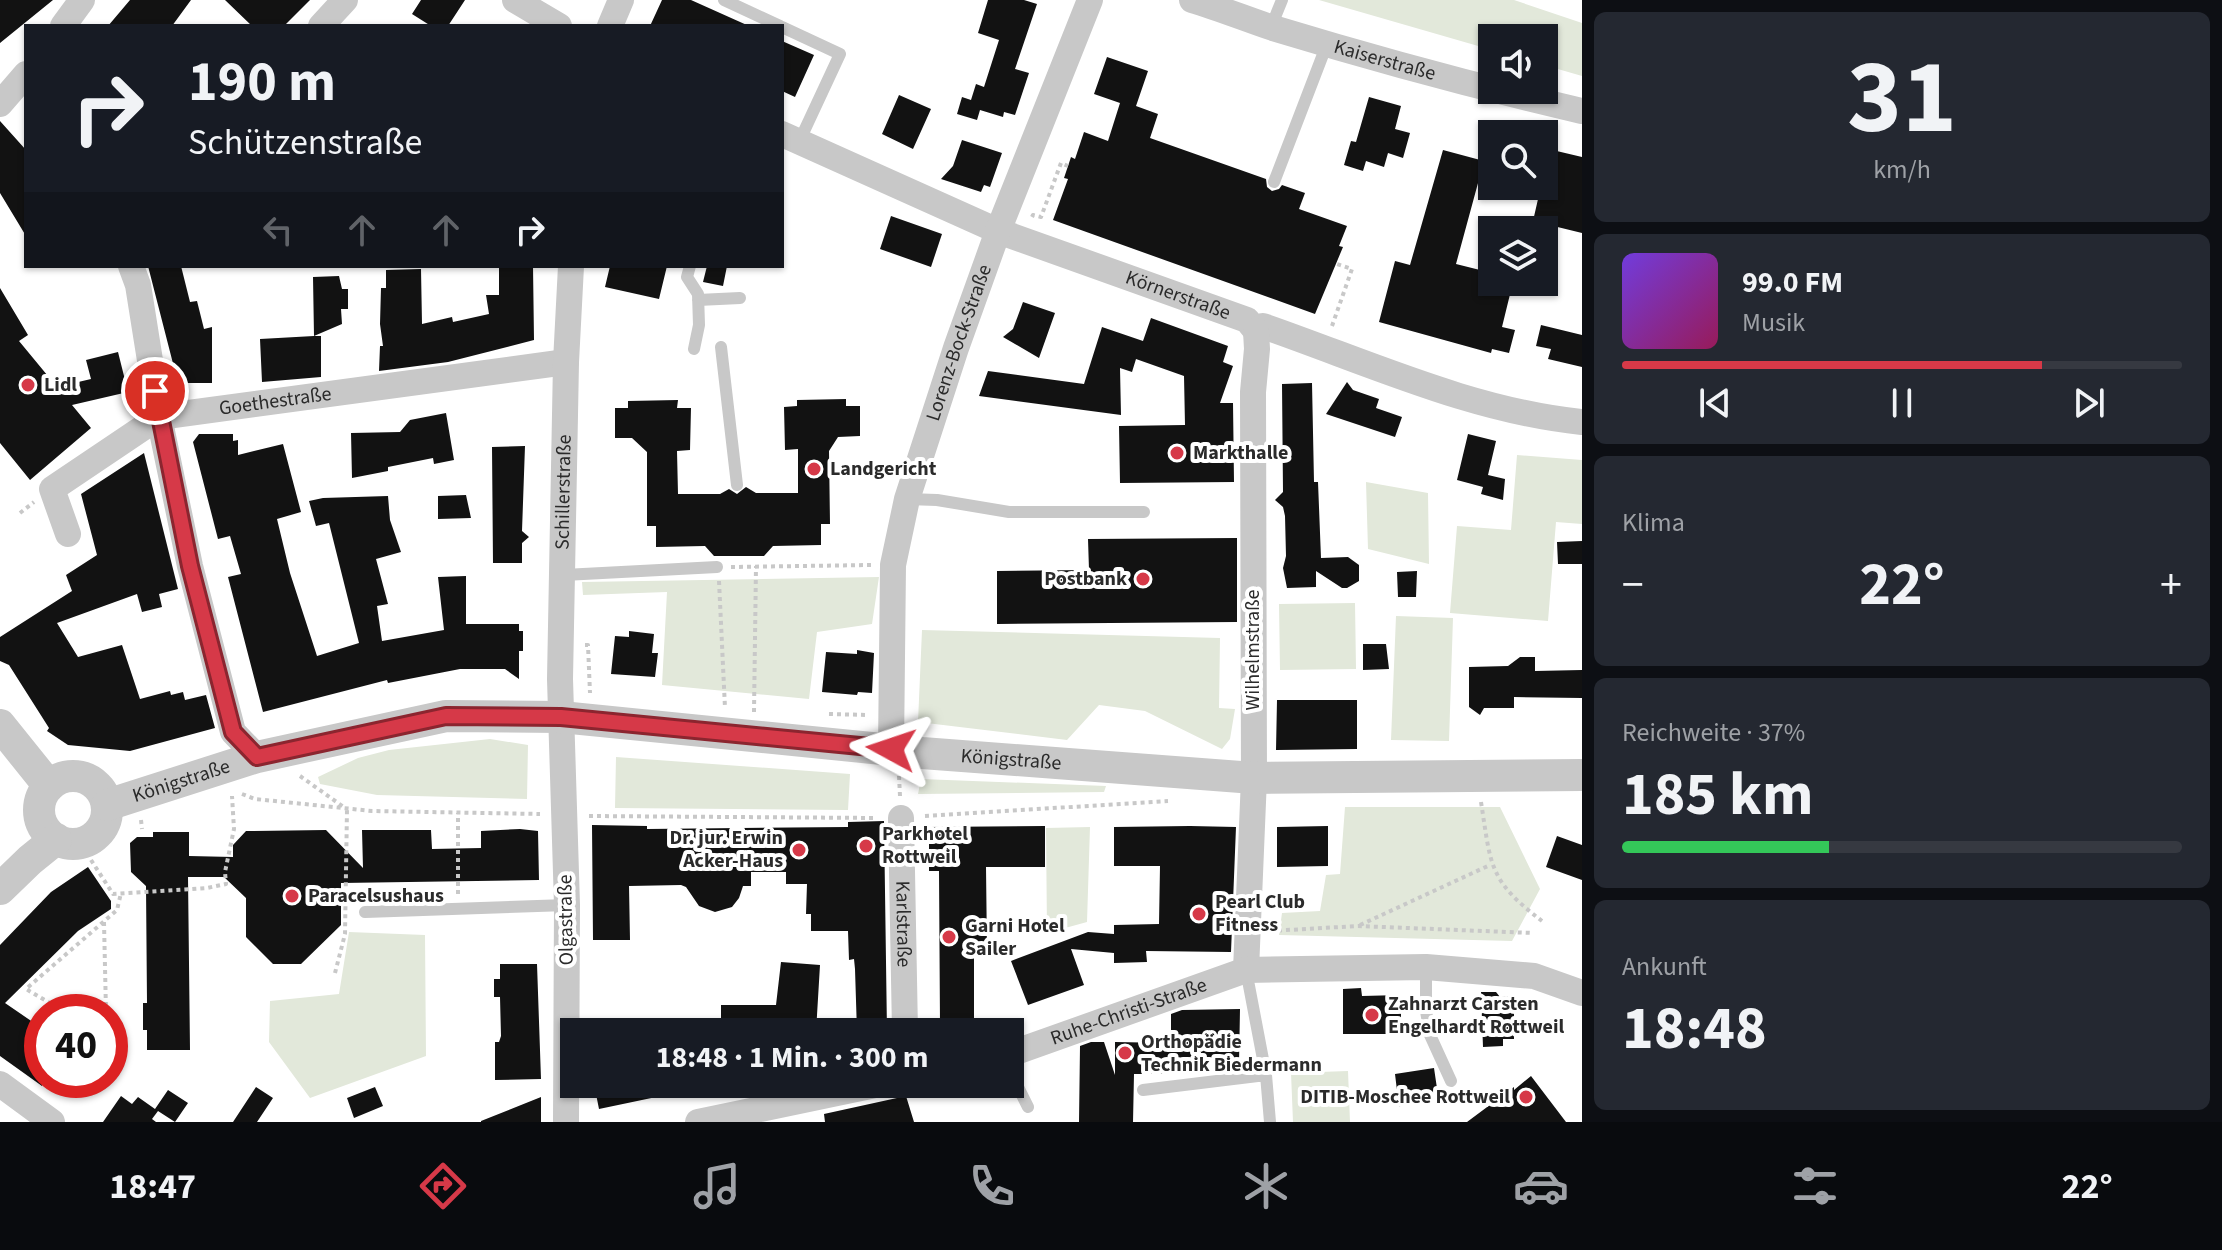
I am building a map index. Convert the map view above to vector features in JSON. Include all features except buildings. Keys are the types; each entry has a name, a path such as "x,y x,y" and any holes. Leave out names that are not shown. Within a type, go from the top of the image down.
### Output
{"street":[{"path":"64,24 82,0"},
{"path":"323,24 345,0"},
{"path":"515,0 556,24"},
{"path":"611,24 621,0"},
{"name":"Lorenz-Bock-Straße","path":"894,750 890,714 893,565 907,499 998,231 1090,0"},
{"name":"Kaiserstraße","path":"1192,0 1327,44 1484,88 1582,111"},
{"path":"0,104 17,80"},
{"name":"Körnerstraße","path":"790,138 998,231 1247,320 1256,331 1263,326 1458,396 1559,420 1582,422"},
{"path":"132,268 138,285 159,417 190,566 233,732 257,757"},
{"name":"Schillerstraße","path":"561,717 566,362 571,268"},
{"name":"Wilhelmstraße","path":"1246,970 1254,778 1253,392 1256,331"},
{"name":"Goethestraße","path":"68,534 52,489 159,417 566,362"},
{"name":"Königstraße","path":"107,805 257,757 446,716 561,717 894,750 1254,778 1582,775"},
{"name":"Olgastraße","path":"561,717 567,905 566,1122"},
{"path":"0,725 49,786 43,794 39,814 48,833 56,839 0,889"},
{"name":"Königstraße","path":"49,786 68,776 79,776 98,786 107,805 107,816 97,835 77,844 56,839"},
{"name":"Karlstraße","path":"901,818 905,1018"},
{"name":"Ruhe-Christi-Straße","path":"1024,1049 1246,970 1426,967 1534,976 1582,993"},
{"path":"0,1084 52,1122"},
{"path":"698,1122 813,1098"}],"lane":[{"path":"724,0 775,24"},
{"path":"1271,27 1282,0"},
{"path":"784,28 840,54 790,138"},
{"path":"1274,182 1327,44"},
{"path":"689,268 687,277 698,294 699,325 694,349"},
{"path":"698,300 740,298"},
{"path":"721,347 737,485"},
{"path":"907,499 937,500 1009,512 1144,512"},
{"path":"564,575 717,567"},
{"path":"365,912 567,905"},
{"path":"1426,967 1426,1011 1430,1035 1451,1081"},
{"path":"1246,970 1266,1075 1270,1122"},
{"path":"1143,1090 1266,1075"},
{"path":"1024,1098 1028,1107"}],"path":[{"path":"1024,240 1033,215 1041,217 1061,163 1068,166"},
{"path":"1324,347 1352,269 1337,264"},
{"path":"711,708 725,709 717,567 893,565"},
{"path":"740,711 754,712 756,566"},
{"path":"562,639 588,645 589,691 595,697"},
{"path":"816,714 890,714"},
{"path":"894,750 901,818"},
{"path":"1477,775 1491,864 1502,886 1542,921"},
{"path":"304,778 347,809"},
{"path":"242,794 255,799 347,809 564,815 901,818 1178,800"},
{"path":"91,860 113,894 226,884 225,872 234,829 232,796"},
{"path":"335,973 345,934 347,809"},
{"path":"458,813 458,909"},
{"path":"1358,926 1491,864"},
{"path":"34,994 26,989 117,910 121,893"},
{"path":"104,922 106,994"},
{"path":"1248,932 1358,926 1533,933"}],"shaded area":[{"path":"1319,0 1514,0 1582,23 1582,76 1558,69 1558,24 1478,24 1478,46"},
{"path":"1517,455 1582,460 1582,524 1556,522 1548,621 1450,613 1457,526 1511,530"},
{"path":"1366,482 1428,493 1429,564 1368,549"},
{"path":"879,577 872,624 817,632 809,699 662,685 667,592 583,595 582,582"},
{"path":"1355,603 1356,669 1280,670 1279,604"},
{"path":"1396,616 1453,618 1449,741 1391,740"},
{"path":"922,630 1220,638 1219,708 1235,709 1230,739 1222,749 1145,711 1099,705 1067,740 918,722"},
{"path":"490,739 528,745 527,799 377,795 320,784 318,777 358,758 389,750"},
{"path":"616,757 850,774 848,810 615,808"},
{"path":"921,779 1106,786 1104,792 918,794"},
{"path":"1345,807 1500,807 1540,889 1512,941 1279,935 1282,913 1320,911 1326,875 1340,874"},
{"path":"1090,827 1087,922 1047,933 1046,828"},
{"path":"349,932 425,935 426,1056 310,1098 269,1042 270,1001 339,994"},
{"path":"1348,1071 1350,1122 1293,1122 1291,1073"}],"place":[{"name":"Lidl","path":"28,385"},
{"name":"Markthalle","path":"1177,453"},
{"name":"Landgericht","path":"814,469"},
{"name":"Postbank","path":"1143,579"},
{"name":"Parkhotel Rottweil","path":"866,846"},
{"name":"Dr. jur. Erwin Acker-Haus","path":"799,850"},
{"name":"Paracelsushaus","path":"292,896"},
{"name":"Pearl Club Fitness","path":"1199,914"},
{"name":"Garni Hotel Sailer","path":"949,937"},
{"name":"Zahnarzt Carsten Engelhardt Rottweil","path":"1372,1015"},
{"name":"Orthopädie Technik Biedermann","path":"1125,1053"},
{"name":"DITIB-Moschee Rottweil","path":"1526,1097"}],"route":[{"path":"155,391 190,566 233,732 257,757 446,716 561,717 891,749"}]}
